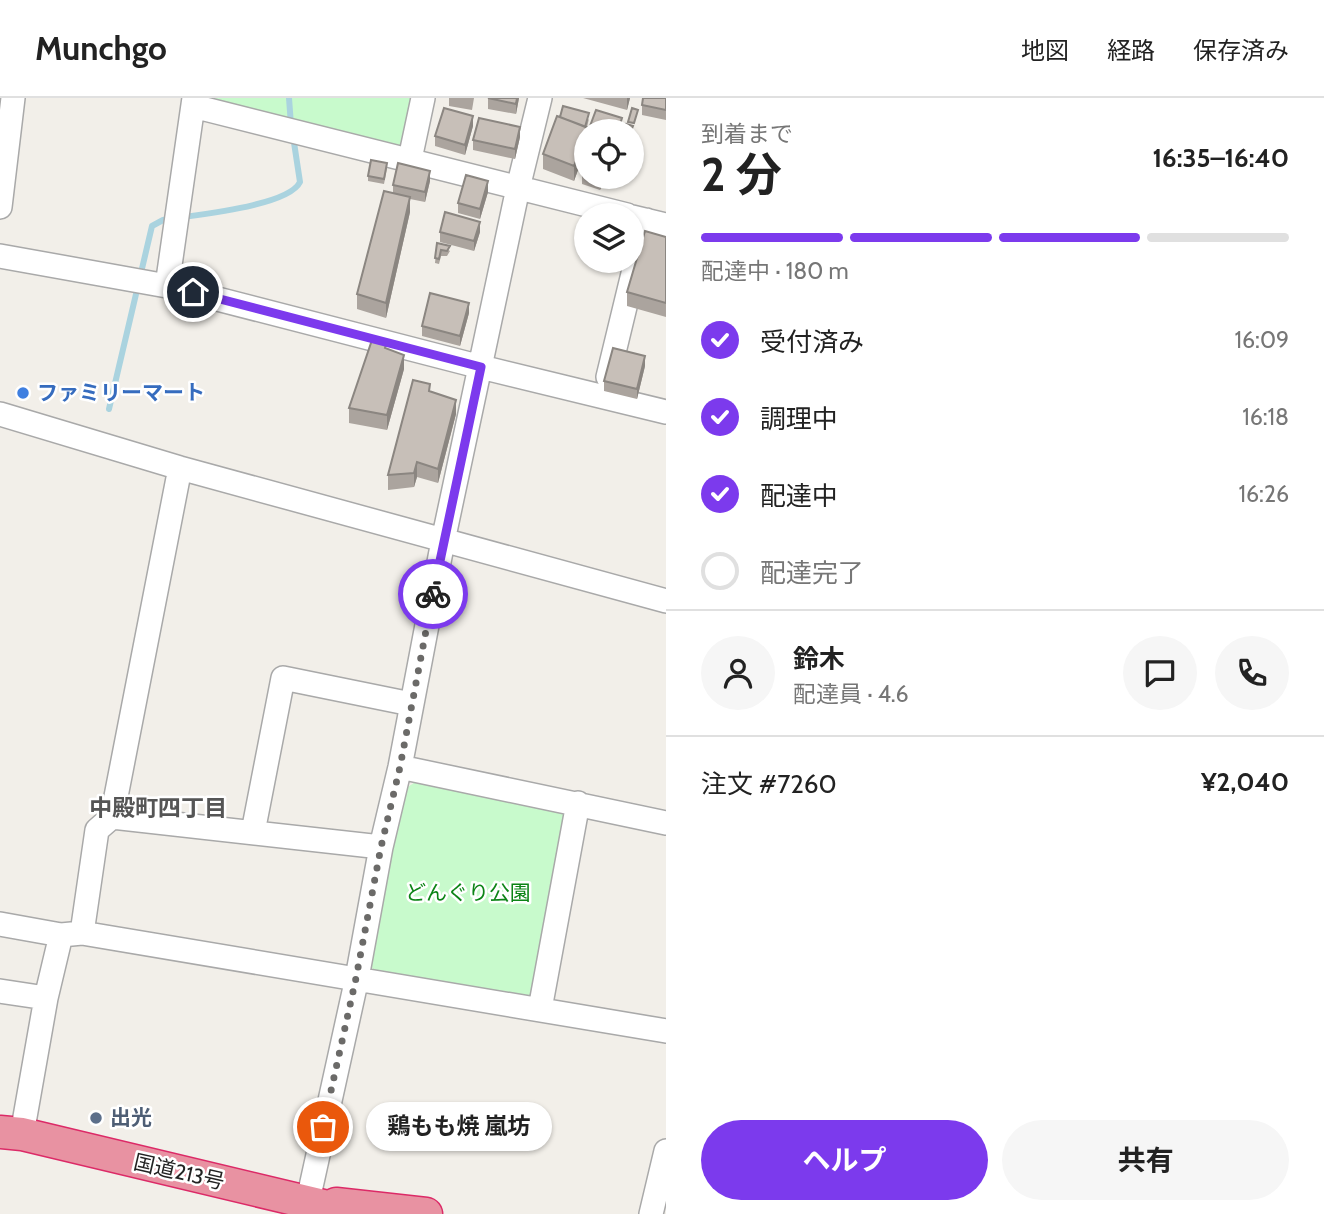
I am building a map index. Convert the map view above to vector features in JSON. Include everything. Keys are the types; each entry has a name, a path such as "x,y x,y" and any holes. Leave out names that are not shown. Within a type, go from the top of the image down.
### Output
{"highway":[{"name":"国道213号","path":"11,1133 306,1208 357,1214"},
{"path":"306,1208 378,1207 426,1214"}],"street":[{"path":"0,207 13,98"},
{"path":"410,159 423,98"},
{"path":"306,1208 400,767 443,541 518,188 540,98"},
{"path":"167,286 194,102 578,203"},
{"path":"0,256 167,286 666,412"},
{"path":"603,396 631,273"},
{"path":"0,414 180,468 666,601"},
{"path":"11,1133 46,998 72,934 97,830 112,817 180,468"},
{"path":"253,832 283,678 411,704"},
{"path":"400,767 666,823"},
{"path":"540,1009 578,803"},
{"path":"112,817 381,847"},
{"path":"0,924 356,978 666,1031"},
{"path":"0,991 46,998"},
{"path":"651,1214 666,1151"}],"green space":[{"path":"210,98 411,98 400,148"},
{"name":"どんぐり公園","path":"420,779 560,808 569,826 533,993 519,1001 376,976 368,959 403,790"}],"building":[{"path":"488,98 517,98 516,104"},
{"path":"643,98 666,98 666,110 642,105"},
{"path":"563,106 589,113 587,119 574,119 574,123 560,117"},
{"path":"444,108 473,116 465,145 435,136"},
{"path":"632,108 638,110 635,119 629,119"},
{"path":"596,110 622,118 622,119 593,119"},
{"path":"557,116 574,122 574,166 543,154"},
{"path":"479,118 520,127 515,149 473,140"},
{"path":"371,160 387,163 384,179 368,176"},
{"path":"398,163 430,171 425,192 393,185"},
{"path":"466,175 488,181 480,209 458,203"},
{"path":"384,191 410,197 386,303 357,294"},
{"path":"445,212 480,222 474,241 440,232"},
{"path":"645,231 666,237 666,303 627,292 633,273 644,273"},
{"path":"437,243 450,246 447,251 441,250 439,259 435,258"},
{"path":"430,293 469,303 460,336 422,326"},
{"path":"373,337 387,341 385,348 404,355 387,415 349,408"},
{"path":"613,348 645,356 637,389 604,381"},
{"path":"413,380 430,384 429,391 456,400 438,469 417,462 414,473 388,475"}],"waterway":[{"path":"289,98 291,125"},
{"path":"109,409 152,226 163,220 259,204 292,191 300,182 293,136"}],"way so far":[{"path":"323,1127 400,767 433,594"}],"place":[{"name":"ファミリーマート","path":"23,393"},
{"name":"出光","path":"96,1118"},
{"name":"鶏もも焼 嵐坊","path":"323,1127"}],"district":[{"name":"中殿町四丁目","path":"158,808"}],"route":[{"path":"193,292 481,367 433,594"}]}
